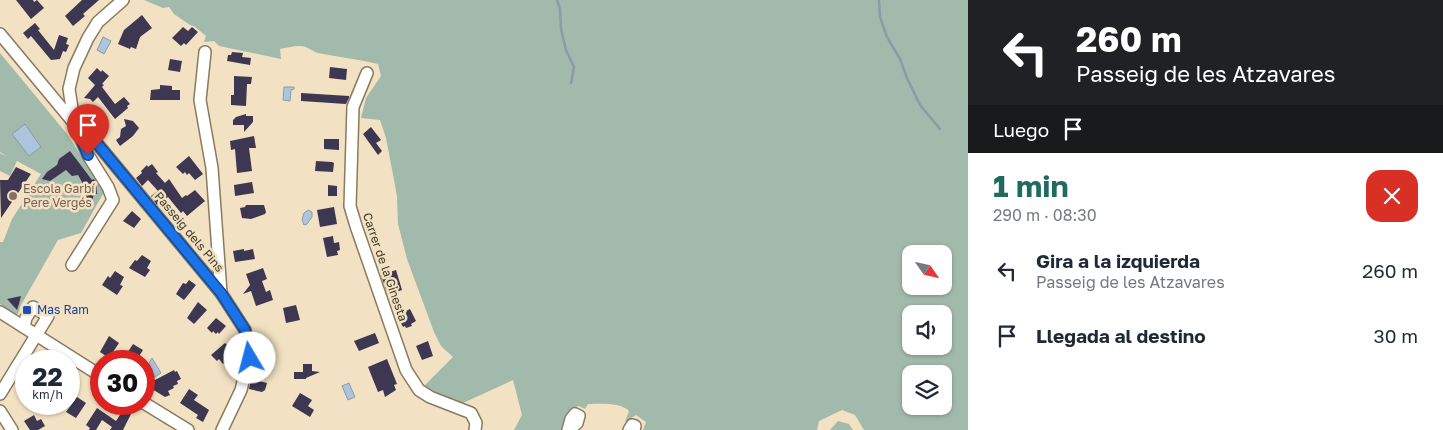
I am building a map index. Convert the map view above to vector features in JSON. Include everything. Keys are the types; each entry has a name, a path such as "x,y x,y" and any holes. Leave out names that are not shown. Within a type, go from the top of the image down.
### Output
{"street":[{"path":"72,265 113,200 108,187 88,155 74,123 69,90 74,68 88,38 98,22 123,0"},
{"path":"0,34 74,123"},
{"path":"204,52 200,100 212,168 221,293"},
{"name":"Carrer de la Ginesta","path":"367,73 353,107 350,206 356,226 406,370 418,390 430,397 471,412 476,422 475,430"},
{"name":"Passeig dels Pins","path":"74,123 90,135 221,293 245,330 250,358 241,390 222,430"},
{"path":"0,394 48,316 33,307 26,318 24,327"},
{"path":"0,312 90,369"},
{"path":"155,409 188,430"},
{"path":"0,411 12,430"},
{"path":"629,430 632,425 635,426 634,430"}],"green space":[{"path":"144,0 968,0 968,430 864,430 855,415 842,410 819,421 817,430 643,430 646,422 636,415 625,422 629,411 621,406 588,404 585,409 579,406 573,408 562,430 514,430 522,415 513,380 463,403 453,402 422,388 453,357 441,346 434,332 407,259 398,224 397,196 386,138 380,120 361,118 366,98 381,76 378,64 318,53 303,46 280,49 281,59 219,46 214,41 204,42 206,36 174,14 169,7 163,8"},
{"path":"0,53 67,134 104,192 81,233 58,240 21,305 18,314 0,304 0,242 3,242 12,219 41,174 17,161 10,176 0,171 0,153 8,157 0,152"},
{"path":"838,421 849,424 853,430 830,430"}],"water":[{"path":"103,37 111,41 104,54 97,50"},
{"path":"284,87 294,87 291,90 290,101 283,100"},
{"path":"25,124 41,147 29,156 12,134"},
{"path":"308,210 312,212 312,217 304,225 302,220 304,213"},
{"path":"155,363 161,373 155,377"},
{"path":"349,383 355,397 348,400 342,386"}],"building":[{"path":"16,0 33,0 34,2 37,0 44,8 31,19"},
{"path":"82,0 99,0 73,26 65,16"},
{"path":"142,15 152,28 140,37 136,49 131,47 130,49 118,44 124,30"},
{"path":"35,23 40,29 38,30 54,50 59,35 68,38 66,44 69,45 66,52 63,51 60,59 51,60 31,36 28,39 23,33"},
{"path":"183,27 188,31 192,27 198,32 186,45 184,43 181,46 172,38"},
{"path":"232,52 243,53 242,57 251,58 250,65 227,61 228,55 231,55"},
{"path":"170,59 182,61 180,72 168,70"},
{"path":"330,67 347,69 346,80 329,78"},
{"path":"97,68 109,76 102,84 104,85 102,87 115,104 124,97 130,104 115,119 98,97 93,102 90,99 84,98 95,85 88,78"},
{"path":"234,76 252,77 251,84 247,84 246,106 231,105 231,95 234,95"},
{"path":"160,85 172,86 172,90 180,90 180,100 150,100 151,90 160,89"},
{"path":"301,93 349,96 349,98 346,104 301,101"},
{"path":"246,114 246,116 253,116 253,122 244,132 244,125 233,125 233,120"},
{"path":"124,119 133,121 139,128 133,136 120,146 116,140 120,137 121,129 126,126"},
{"path":"371,127 381,140 376,143 382,151 378,155 363,134"},
{"path":"254,136 256,148 249,148 252,171 237,173 235,149 231,150 230,141"},
{"path":"324,139 339,139 339,150 324,149"},
{"path":"70,151 96,183 97,194 94,194 90,207 82,205 86,189 78,175 72,176 66,170 50,181 42,179 47,172 57,165 59,159"},
{"path":"189,156 203,174 195,180 189,173 187,175 185,172 183,174 176,167"},
{"path":"316,161 334,163 333,172 315,171"},
{"path":"152,164 158,172 156,173 165,183 169,179 182,198 195,190 205,201 187,216 183,211 181,213 168,197 157,205 151,196 158,191 148,180 142,186 136,178 147,165 148,167"},
{"path":"16,167 31,174 1,218 0,180 8,180"},
{"path":"252,182 254,193 235,196 234,185"},
{"path":"328,185 337,186 337,196 328,196"},
{"path":"246,205 264,205 266,212 251,219 242,218 240,208"},
{"path":"334,207 337,224 320,227 317,210"},
{"path":"132,211 141,219 134,228 123,221"},
{"path":"333,236 334,243 339,242 340,250 337,251 338,255 327,257 323,238"},
{"path":"244,249 244,251 253,249 255,259 235,262 233,251"},
{"path":"142,255 151,261 147,268 150,270 145,277 129,268"},
{"path":"263,268 267,279 262,281 266,292 270,290 273,300 256,306 251,291 243,294 250,285 246,274"},
{"path":"396,270 402,290 388,295 381,275"},
{"path":"115,271 124,277 120,285 123,286 117,295 102,285 108,276 110,278"},
{"path":"189,280 196,285 184,300 176,294 183,283 186,284"},
{"path":"21,296 19,304 17,310 7,299"},
{"path":"198,302 207,310 194,324 187,318"},
{"path":"296,305 300,320 286,323 283,308"},
{"path":"402,308 404,312 410,309 416,321 411,324 412,326 403,327 395,312"},
{"path":"216,318 226,326 219,334 213,331 212,333 207,328"},
{"path":"375,333 379,343 359,351 354,341"},
{"path":"109,336 119,343 114,350 101,350"},
{"path":"428,341 433,356 422,360 416,346"},
{"path":"225,343 229,347 227,349 230,355 223,364 219,359 217,361 211,355"},
{"path":"133,344 143,350 129,350"},
{"path":"387,359 397,384 394,385 396,390 385,397 383,390 378,392 368,367"},
{"path":"303,364 312,364 312,371 320,372 306,379 294,379 294,372 303,372"},
{"path":"174,370 175,372 177,371 181,379 177,381 178,384 173,386 174,388 168,391 170,395 165,397 155,391 155,380"},
{"path":"251,379 267,383 265,390 262,392 249,389"},
{"path":"189,389 198,395 194,400 209,410 203,422 196,418 198,415 180,403"},
{"path":"300,393 312,400 308,406 314,410 310,417 292,406"},
{"path":"80,399 86,403 80,412"},
{"path":"34,415 37,421 41,419 45,426 38,430 30,430 24,421"},
{"path":"92,415 107,415 116,421 120,415 130,415 123,430 110,430 112,427 102,420 96,430 89,430 90,428 86,425"}],"waterway":[{"path":"557,0 566,50 574,67 571,83"},
{"path":"879,0 880,17 887,37 900,59 920,105 940,129"}],"place":[{"name":"Escola Garbí Pere Vergés","path":"13,196"},
{"name":"Mas Ram","path":"27,310"}],"route":[{"path":"88,155 74,123 90,135 221,293 245,330 250,358"}]}
